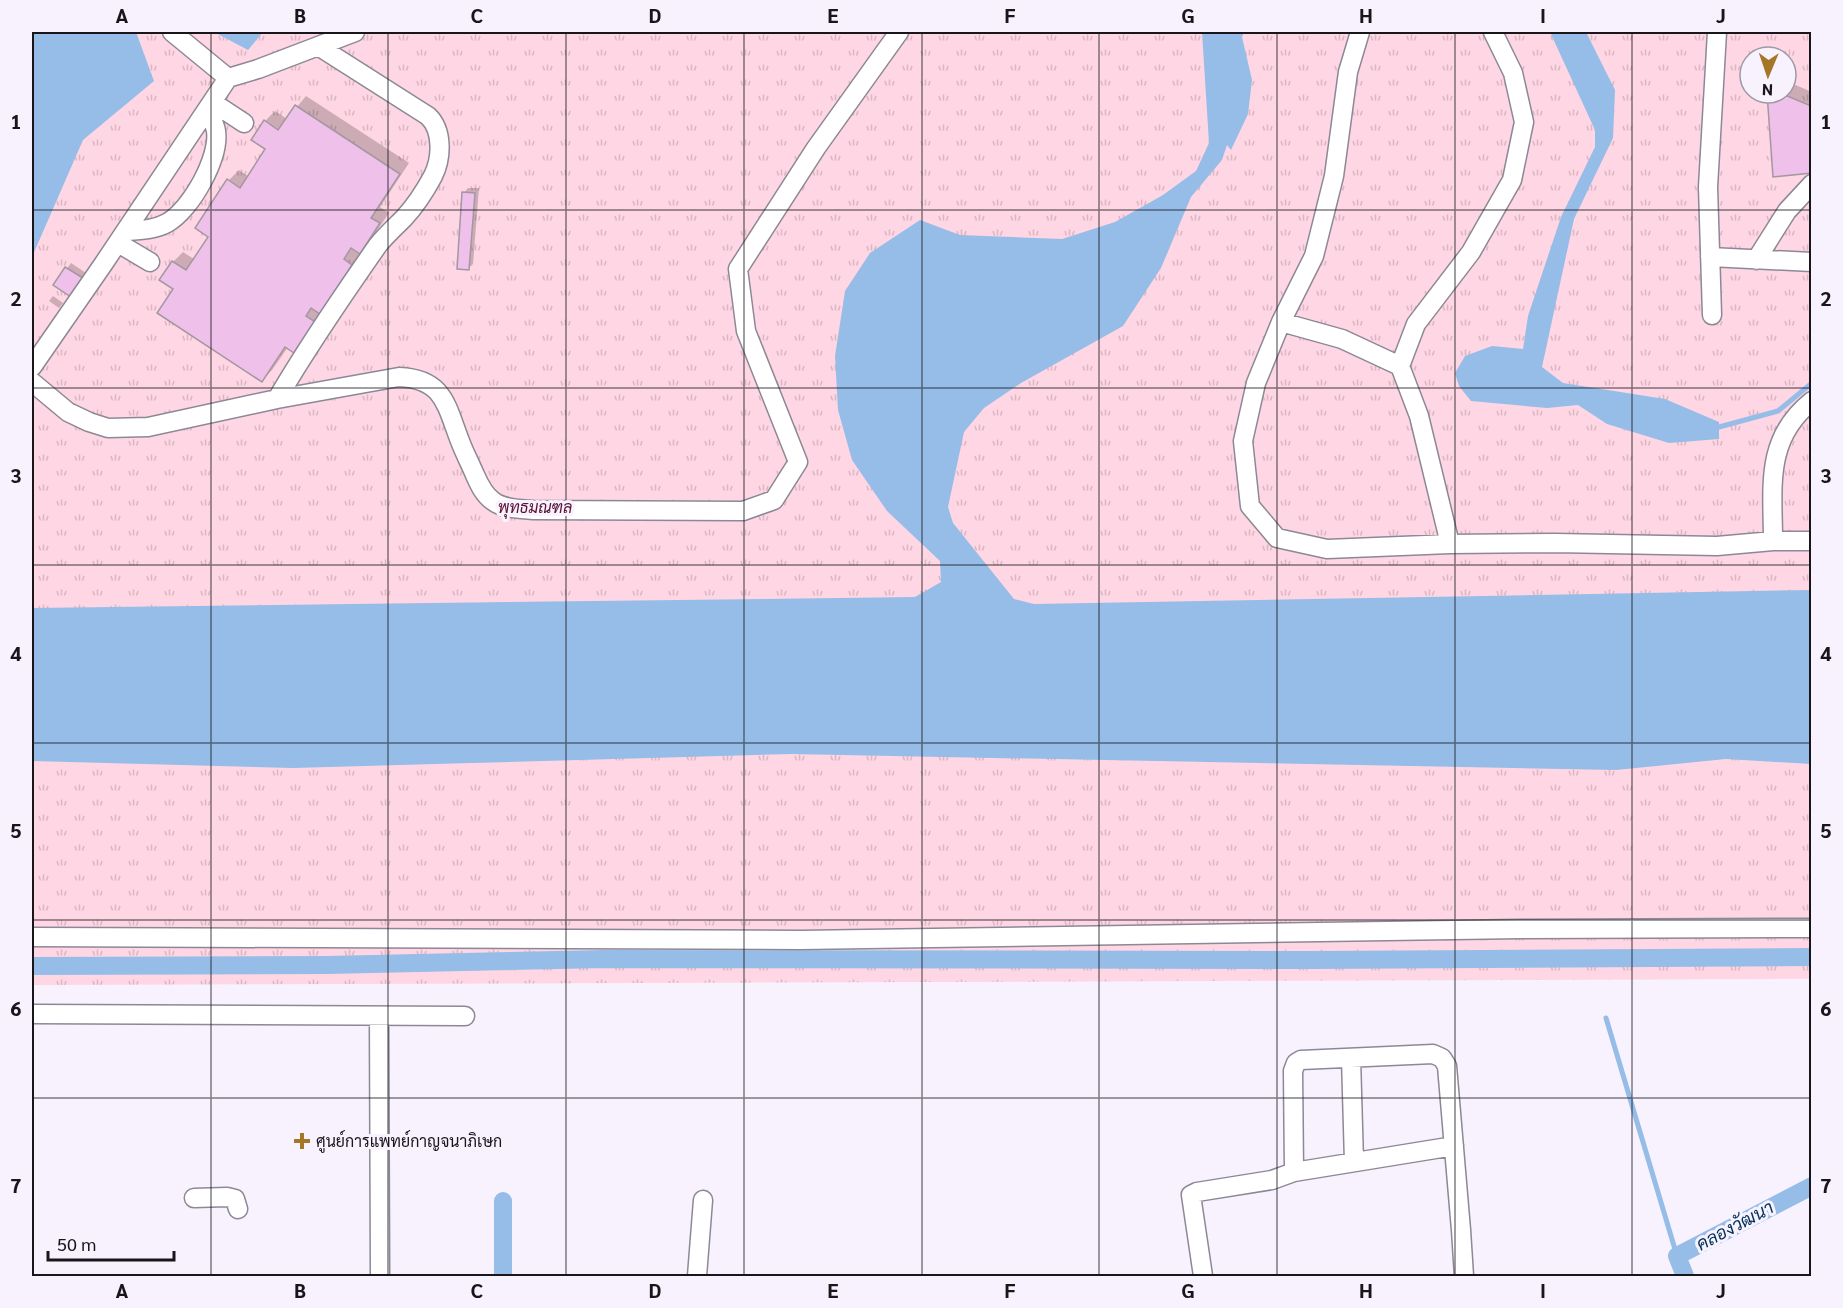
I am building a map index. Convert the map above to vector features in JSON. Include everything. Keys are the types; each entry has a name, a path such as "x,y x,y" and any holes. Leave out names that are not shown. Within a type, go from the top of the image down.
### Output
{"street":[{"path":"172,32 228,78"},
{"path":"32,367 228,78 355,32"},
{"path":"32,382 68,412 89,422 108,428 148,428 277,399 399,377 412,378 428,384 441,394 449,407 478,481 494,502 508,508 743,511 774,500 798,462 746,331 738,269 816,148 899,32"},
{"path":"1360,32 1348,72 1334,176 1314,256 1281,322 1256,383 1243,441 1250,506 1277,538 1327,549 1555,543 1717,546 1812,541"},
{"path":"1450,544 1419,416 1400,366 1416,324 1471,252 1512,180 1524,122 1513,73 1494,32"},
{"path":"1712,315 1708,187 1717,32"},
{"path":"277,399 305,353 380,242 421,195 433,175 437,162 438,132 435,122 318,46"},
{"path":"210,105 244,123"},
{"path":"122,237 168,223 182,211 205,175 214,155 216,131 210,105"},
{"path":"1756,260 1787,211 1812,184"},
{"path":"122,237 150,262"},
{"path":"1710,257 1812,262"},
{"path":"1281,322 1342,339 1400,366"},
{"path":"1773,542 1773,469 1781,436 1802,409 1812,401"},
{"path":"32,936 800,940 1520,929 1812,928"},
{"path":"32,1014 465,1016"},
{"path":"379,1016 380,1270"},
{"path":"1294,1172 1293,1071 1296,1063 1301,1059 1433,1054 1442,1058 1447,1066 1464,1276"},
{"path":"1351,1058 1354,1162"},
{"path":"1203,1276 1191,1195 1197,1192 1272,1180 1294,1172 1454,1146"},
{"path":"194,1198 227,1197 235,1199 238,1209"},
{"path":"697,1276 703,1200"}],"green space":[{"name":"พุทธมณฑล","path":"32,32 1811,32 1811,979 32,985"}],"water":[{"path":"32,32 136,32 154,81 83,140 32,257"},
{"path":"214,32 263,32 248,50"},
{"path":"1202,32 1244,32 1242,37 1252,80 1248,114 1231,150 1227,145 1222,160 1191,197 1161,268 1123,326 1021,383 984,408 964,432 948,507 953,523 1014,599 1034,604 1811,590 1811,764 1726,759 1616,770 791,754 293,768 32,761 32,608 915,597 941,582 940,561 887,511 852,460 838,410 835,356 845,291 870,253 920,220 960,235 1062,239 1115,222 1163,195 1196,171 1209,143"},
{"path":"1550,32 1586,32 1615,90 1613,138 1574,219 1542,367 1563,383 1665,399 1719,422 1719,439 1669,443 1607,424 1578,405 1547,408 1471,401 1459,386 1455,373 1465,356 1492,346 1523,349 1528,316 1561,217 1595,147 1595,130"}],"building":[{"path":"1798,100 1809,105 1812,109 1812,173 1773,177 1768,105 1798,105"},
{"path":"295,105 400,174 371,218 380,223 360,254 351,248 344,259 352,265 320,314 311,308 306,316 315,322 294,353 285,347 262,382 157,313 173,289 159,280 172,261 186,270 208,237 195,228 227,179 240,188 265,149 251,140 264,120 278,130"},
{"path":"462,192 475,193 469,270 457,269"},
{"path":"65,267 83,278 71,297 53,285"}],"waterway":[{"path":"1719,427 1778,411 1812,383"},
{"path":"32,966 326,965 606,959 1313,960 1812,957"},
{"path":"1606,1018 1677,1256"},
{"name":"คลองวัฒนา","path":"1685,1276 1677,1256 1812,1186"},
{"path":"503,1201 503,1276"}],"place":[{"name":"ศูนย์การแพทย์กาญจนาภิเษก","path":"302,1141"}]}
